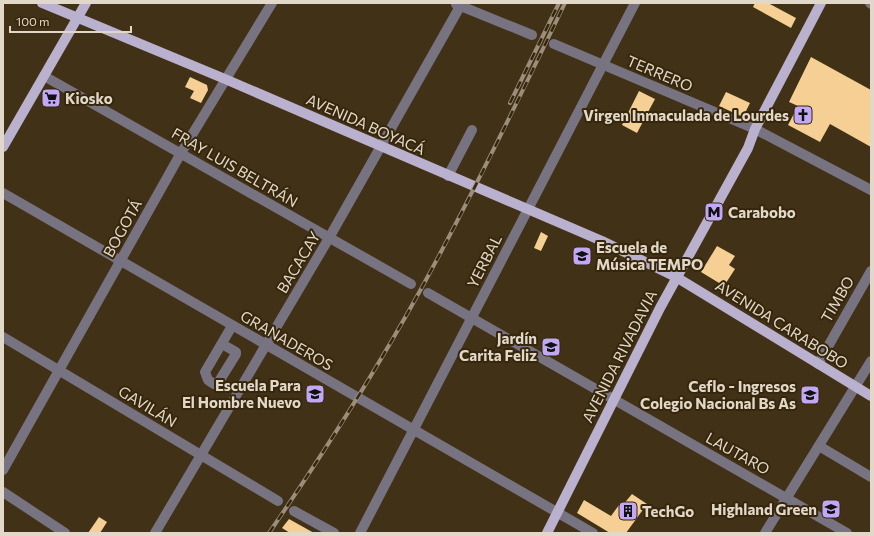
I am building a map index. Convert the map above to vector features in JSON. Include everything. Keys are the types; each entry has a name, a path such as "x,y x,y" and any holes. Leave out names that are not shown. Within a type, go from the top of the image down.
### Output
{"main road":[{"name":"AVENIDA BOYACÁ","path":"42,3 225,79 602,241 676,277"},
{"path":"3,146 86,3"},
{"name":"AVENIDA RIVADAVIA","path":"547,533 676,277 748,148 755,130 821,3"},
{"name":"AVENIDA CARABOBO","path":"676,277 871,396"}],"street":[{"name":"BOGOTÁ","path":"3,470 60,371 181,153 272,3"},
{"name":"YERBAL","path":"360,533 635,3"},
{"path":"459,4 532,34"},
{"name":"BACACAY","path":"155,533 202,456 329,238 381,147 459,4"},
{"name":"TERRERO","path":"554,44 755,130 871,190"},
{"name":"FRAY LUIS BELTRÁN","path":"44,76 412,284"},
{"path":"448,176 472,130"},
{"name":"GRANADEROS","path":"3,193 266,346 593,533"},
{"name":"TIMBO","path":"818,364 871,271"},
{"path":"428,293 614,400"},
{"path":"222,344 232,326"},
{"name":"GAVILÁN","path":"3,337 278,501"},
{"path":"765,533 871,361"},
{"name":"LAUTARO","path":"614,400 847,533"},
{"path":"819,446 871,477"},
{"path":"3,492 65,533"},
{"path":"294,511 334,533"}],"building":[{"path":"755,3 768,3 796,18 791,28 753,7"},
{"path":"811,57 871,90 871,147 830,124 820,142 788,125 798,106 789,102"},
{"path":"190,77 207,85 208,90 201,103 190,98 194,91 185,87"},
{"path":"639,91 655,99 637,133 622,125"},
{"path":"726,92 750,103 743,117 719,106"},
{"path":"541,232 548,236 541,251 534,248"},
{"path":"717,246 735,256 729,265 735,269 724,286 701,272"},
{"name":"TechGo","path":"632,494 647,504 626,533 610,533 577,513 584,500 611,516 619,505 622,506"},
{"path":"99,517 107,522 100,533 88,533"},
{"path":"289,519 314,533 290,533 282,528"}],"railway":[{"path":"510,103 559,3"},
{"path":"269,533 348,413 421,289 477,183 565,3"}],"place":[{"name":"Kiosko","path":"51,98"},
{"name":"Virgen Inmaculada de Lourdes","path":"803,115"},
{"name":"Carabobo","path":"714,212"},
{"name":"Escuela de Música TEMPO","path":"582,256"},
{"name":"Jardín Carita Feliz","path":"551,347"},
{"name":"Escuela Para El Hombre Nuevo","path":"315,394"},
{"name":"Ceflo - Ingresos Colegio Nacional Bs As","path":"810,395"},
{"name":"Highland Green","path":"831,509"},
{"name":"TechGo","path":"628,511"}]}
